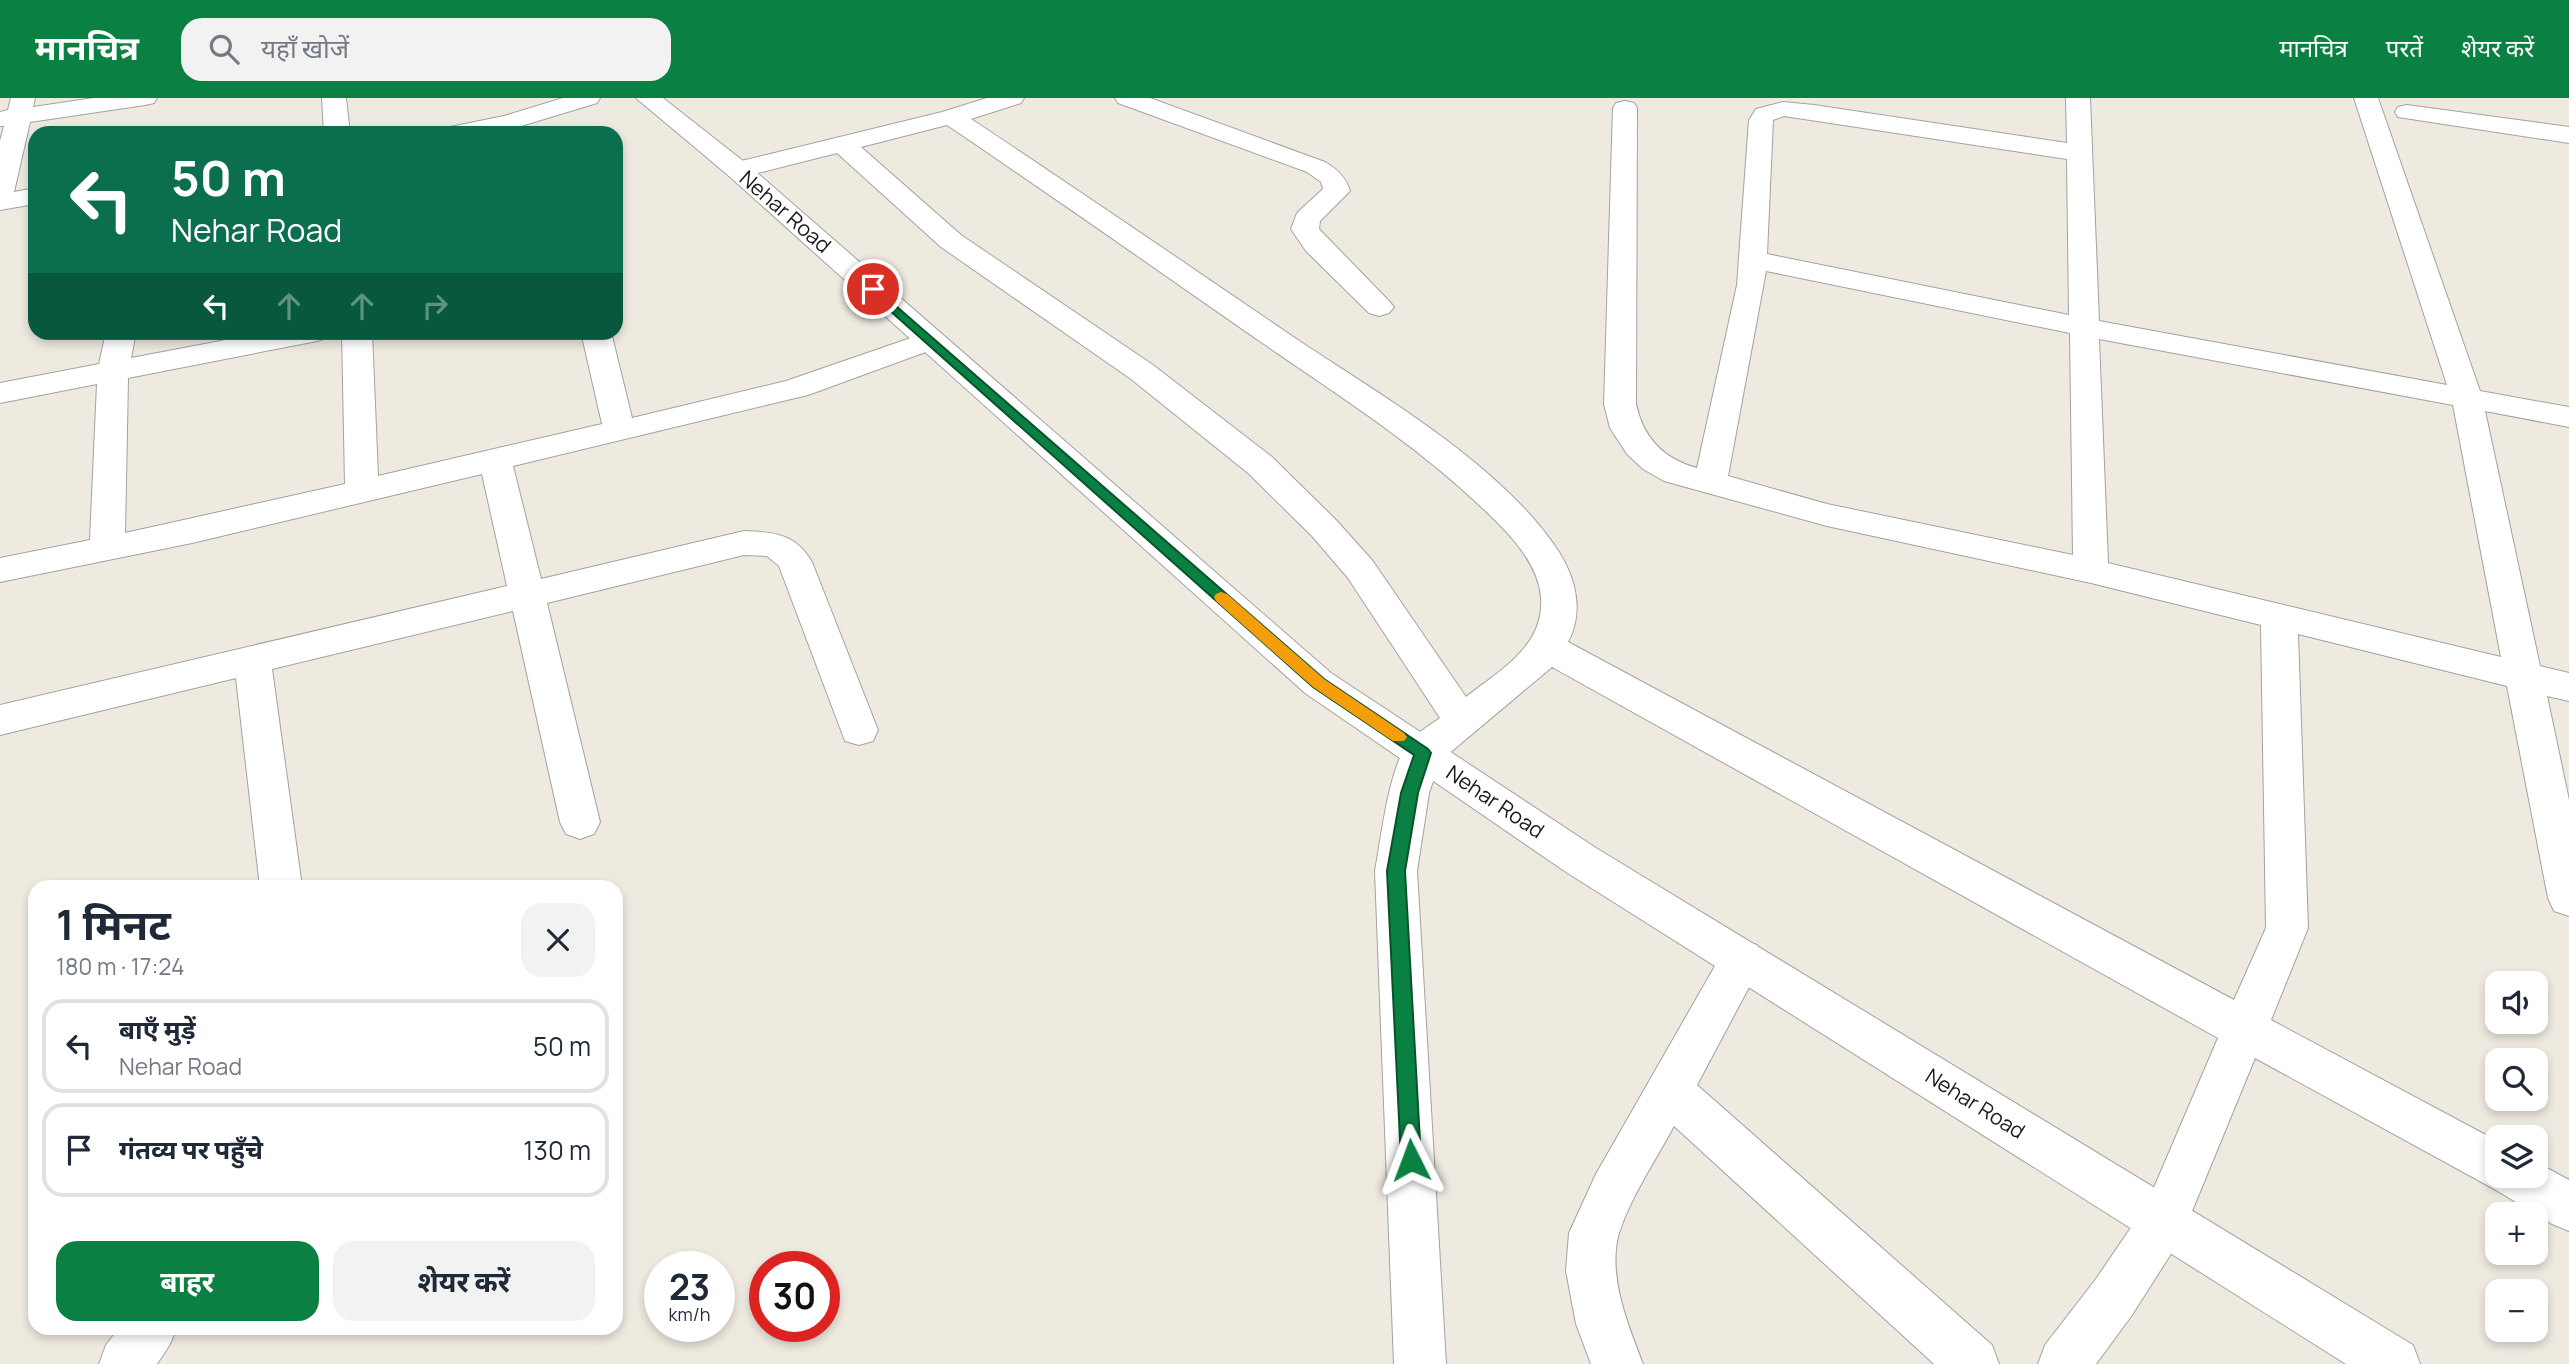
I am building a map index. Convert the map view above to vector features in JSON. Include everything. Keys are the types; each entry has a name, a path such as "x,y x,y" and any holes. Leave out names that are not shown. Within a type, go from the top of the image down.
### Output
{"street":[{"path":"0,194 14,111 145,98"},
{"path":"334,98 337,126"},
{"path":"492,126 588,98"},
{"name":"Nehar Road","path":"648,98 738,170 1318,683 1581,860 2394,1364"},
{"path":"738,170 951,117 1012,98"},
{"path":"1127,98 1316,167 1328,175 1334,180 1337,191 1307,219 1305,229 1316,246 1379,307"},
{"path":"2078,98 2091,571"},
{"path":"2366,98 2467,398 2569,898"},
{"path":"1625,108 1620,404 1622,418 1633,441 1654,463 1676,473 1827,514 2091,571 2569,687"},
{"path":"1710,482 1754,261 1761,120 1765,114 1773,111 1814,112 2080,153"},
{"path":"2407,112 2569,135"},
{"path":"951,117 1102,217 1388,416 1495,501 1545,559 1556,582 1560,609 1549,648 1423,753 1409,793 1396,871 1420,1364"},
{"path":"842,144 951,241 1142,372 1260,465 1324,527 1360,569 1462,722"},
{"path":"0,202 28,197"},
{"path":"1754,261 2085,327 2569,417"},
{"path":"107,548 113,372 119,340"},
{"path":"0,393 276,340"},
{"path":"357,340 362,490"},
{"path":"598,340 619,429"},
{"path":"0,570 362,490 797,388 931,340"},
{"path":"495,458 580,822"},
{"path":"0,720 744,543 774,544 786,551 795,562 859,730"},
{"path":"2064,1364 2114,1297 2164,1221 2287,928 2279,617"},
{"path":"1549,648 2485,1160"},
{"path":"252,661 280,880"},
{"path":"1617,1364 1602,1324 1591,1271 1594,1233 1613,1191 1742,959"},
{"path":"1669,1091 1973,1364"},
{"path":"2535,1188 2569,1207"},
{"path":"125,1364 146,1335"}],"slow traffic":[{"path":"1221,597 1318,683 1399,737"}],"route":[{"path":"873,289 1318,683 1423,753 1409,793 1396,871 1411,1160"}]}
